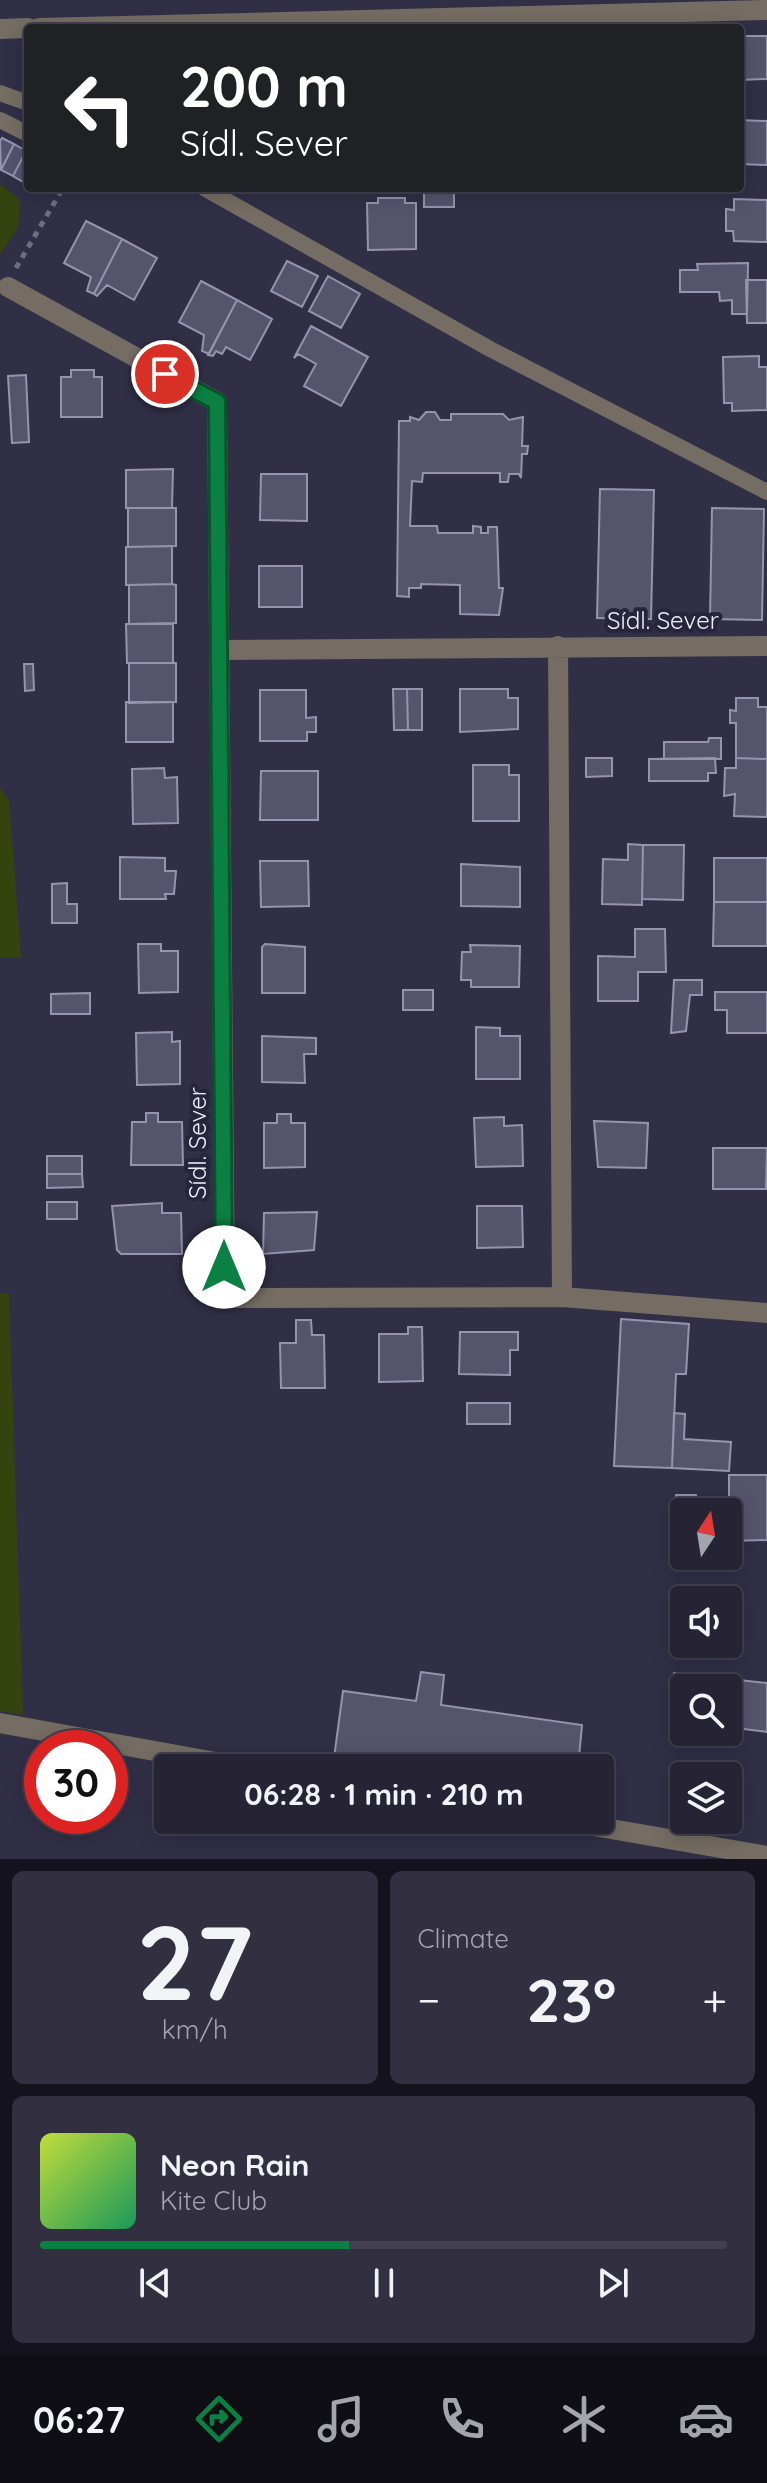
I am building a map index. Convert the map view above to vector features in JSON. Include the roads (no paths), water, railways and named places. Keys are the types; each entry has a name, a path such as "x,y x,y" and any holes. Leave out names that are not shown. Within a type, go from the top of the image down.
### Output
{"street":[{"path":"201,24 767,10"},
{"path":"0,29 24,28"},
{"name":"Sídl. Sever","path":"8,287 217,402 225,1298 562,1297 767,1313"},
{"path":"558,646 562,1297"},
{"name":"Sídl. Sever","path":"219,650 767,646"},
{"path":"0,1723 172,1754"},
{"path":"614,1830 767,1856"}],"lane":[{"path":"0,93 24,102"},
{"path":"0,120 24,132"},
{"path":"211,192 490,349 767,492"}]}
